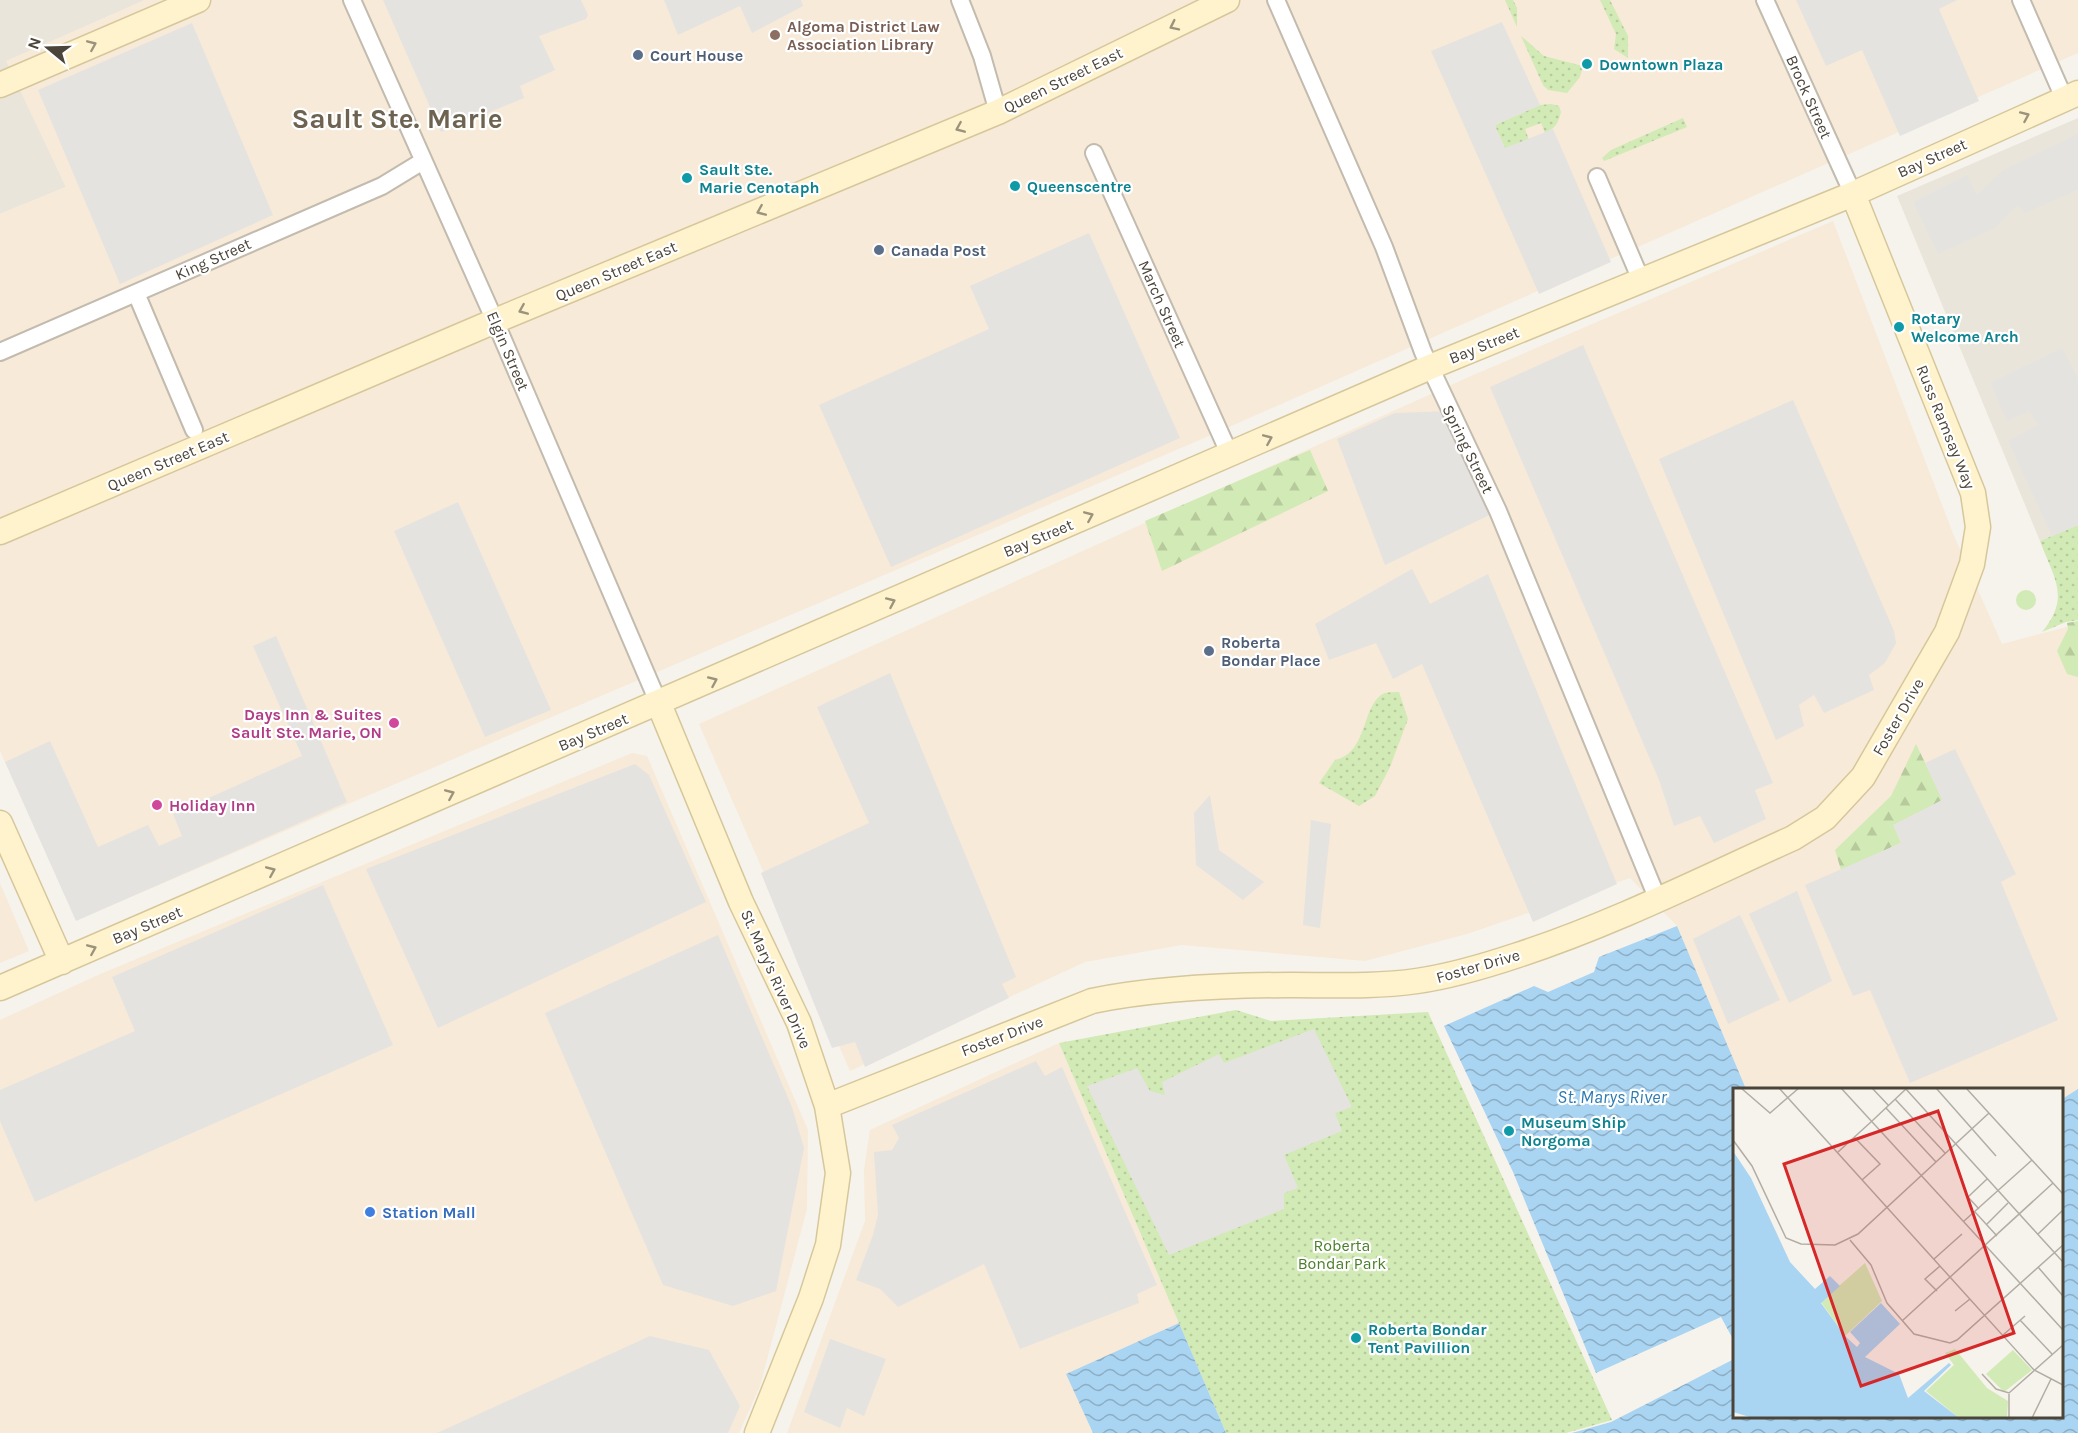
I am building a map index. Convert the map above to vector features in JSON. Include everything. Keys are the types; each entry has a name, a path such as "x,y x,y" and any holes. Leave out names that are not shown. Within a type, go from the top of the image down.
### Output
{"main road":[{"path":"0,85 198,0"},
{"name":"Queen Street East","path":"0,532 495,321 998,112 1227,0"},
{"name":"Bay Street","path":"0,988 659,704 1430,367 1853,194 2071,96"},
{"name":"Russ Ramsay Way","path":"1853,194 1973,493 1978,527 1972,564"},
{"name":"Foster Drive","path":"827,1106 1092,1001 1114,996 1226,987 1292,985 1340,988 1416,981 1458,974 1572,937 1793,838 1825,818 1869,767 1947,632 1972,564"},
{"name":"St. Mary's River Drive","path":"659,704 741,902 799,1023 827,1106 838,1173 828,1245 811,1298 757,1433"},
{"path":"0,824 62,962"}],"street":[{"name":"Elgin Street","path":"352,0 495,321 659,704"},
{"path":"960,0 982,56 998,112"},
{"name":"Spring Street","path":"1276,0 1384,247 1430,367 1498,511 1658,900"},
{"name":"Brock Street","path":"1765,0 1853,194"},
{"path":"2021,0 2071,96"},
{"name":"March Street","path":"1094,153 1230,455"},
{"name":"King Street","path":"0,352 382,186 423,161"},
{"path":"1597,177 1641,280"},
{"path":"136,293 194,429"}],"shaded area":[{"path":"0,0 145,0 7,61 66,187 0,214"},
{"path":"145,0 2078,0 2078,53 1195,442 77,920 0,751 0,214 66,187 6,61"},
{"path":"383,0 581,0 588,15 586,19 539,36 555,70 520,86 524,98 441,132"},
{"path":"664,0 801,0 803,6 752,33 740,6 678,35"},
{"path":"1796,0 1957,0 1939,9 1979,101 1900,136 1862,50 1826,66"},
{"path":"1502,22 1540,105 1495,126 1505,148 1553,129 1611,262 1539,294 1431,51"},
{"path":"192,23 273,215 120,284 38,90"},
{"path":"2078,118 2078,525 2040,541 1897,196"},
{"path":"2078,134 2078,190 2025,213 2018,205 1995,228 1938,254 1913,202 1967,175 1977,195 2003,170"},
{"path":"1833,221 1954,536 2002,644 2078,624 2078,1089 2063,1098 2063,1088 1746,1088 1677,926 1630,878 1467,934 1365,961 1182,945 1085,962 850,1071 699,724 1471,376"},
{"path":"1089,233 1180,438 891,567 819,405 989,329 970,286"},
{"path":"1583,345 1773,783 1755,790 1766,819 1714,843 1700,816 1674,826 1659,780 1490,387"},
{"path":"2062,348 2078,378 2078,525 2052,536 2008,441 2038,425 2029,411 2007,421 1990,383"},
{"path":"1793,400 1894,631 1896,643 1885,663 1869,675 1874,690 1824,713 1814,695 1799,705 1804,726 1776,740 1659,459"},
{"path":"1449,411 1498,511 1385,565 1337,439 1395,413"},
{"path":"458,502 551,710 485,737 394,531"},
{"path":"1412,569 1430,604 1488,574 1617,884 1533,922 1422,664 1393,679 1376,643 1329,660 1315,624"},
{"path":"276,636 347,802 76,921 5,762 50,741 98,847 148,825 159,846 182,836 173,814 302,756 253,646"},
{"path":"890,673 1016,977 1002,984 1009,998 865,1067 855,1042 832,1048 761,873 869,823 817,707"},
{"path":"1955,749 2016,874 2001,882 2058,1020 1910,1083 1870,990 1853,996 1805,885 1901,843 1893,825 1942,800 1925,763"},
{"path":"632,753 647,756 808,1130 807,1209 760,1386 739,1433 0,1433 0,1020 98,975"},
{"path":"635,764 649,775 706,902 438,1028 366,869"},
{"path":"1210,795 1219,850 1264,882 1243,900 1196,865 1194,813"},
{"path":"1311,820 1331,824 1320,928 1303,925"},
{"path":"0,883 29,951 0,963"},
{"path":"323,885 393,1045 35,1202 0,1121 0,1090 135,1031 112,977"},
{"path":"1797,891 1832,981 1789,1003 1749,914"},
{"path":"1740,915 1780,1000 1728,1024 1693,939"},
{"path":"718,935 792,1107 804,1148 776,1291 733,1306 663,1285 545,1013"},
{"path":"1314,1029 1352,1107 1335,1113 1342,1131 1284,1155 1298,1188 1284,1193 1284,1209 1169,1255 1087,1086 1137,1068 1150,1091 1165,1095 1162,1082 1219,1054 1224,1063"},
{"path":"1059,1043 1179,1323 1067,1374 1093,1433 787,1433 865,1221 864,1169 870,1130"},
{"path":"1036,1061 1045,1076 1062,1067 1157,1285 1137,1294 1139,1303 1020,1349 984,1264 898,1307 880,1289 856,1280 878,1215 874,1152 892,1150 899,1138 892,1125"},
{"path":"650,1336 709,1350 740,1406 728,1433 437,1433"},
{"path":"830,1339 886,1359 864,1416 847,1408 840,1428 804,1412"}],"green space":[{"path":"1505,0 1513,0 1517,8 1517,27"},
{"path":"1600,0 1610,0 1628,36 1628,58 1614,49 1616,34"},
{"path":"1521,36 1544,56 1583,66 1580,77 1567,93 1548,90 1543,85"},
{"path":"1540,105 1559,106 1561,112 1554,127 1545,133 1541,123 1525,129 1529,140 1505,149 1495,126 1497,124"},
{"path":"1683,118 1687,127 1604,161 1602,158 1611,150"},
{"path":"1310,450 1328,491 1162,571 1145,521"},
{"path":"2078,525 2078,620 2066,622 2042,632 2051,620 2058,598 2054,577 2040,541"},
{"path":"2022,590 2030,590 2036,596 2036,604 2030,610 2022,610 2016,604 2016,596"},
{"path":"2078,621 2078,677 2067,674 2057,651 2068,629 2067,623"},
{"path":"1399,692 1408,719 1390,767 1375,796 1359,806 1319,783 1335,760 1346,756 1354,748 1377,698 1385,693"},
{"path":"1916,744 1943,800 1894,825 1901,843 1841,870 1835,850 1891,796"},
{"name":"Roberta Bondar Park","path":"1236,1010 1271,1021 1428,1012 1612,1420 1566,1433 1226,1433 1059,1043"}],"water":[{"name":"St. Marys River","path":"1677,926 1746,1088 1733,1088 1733,1339 1721,1317 1596,1373 1513,1172 1444,1026 1534,986 1548,992 1594,972 1599,957"},
{"path":"2078,1089 2078,1433 1572,1433 1611,1422 1733,1360 1733,1418 2063,1418 2063,1098"},
{"path":"1179,1323 1226,1433 1093,1433 1066,1374"}],"place":[{"name":"Algoma District Law Association Library","path":"775,35"},
{"name":"Court House","path":"638,55"},
{"name":"Downtown Plaza","path":"1587,64"},
{"name":"Sault Ste. Marie Cenotaph","path":"687,178"},
{"name":"Queenscentre","path":"1015,186"},
{"name":"Canada Post","path":"879,250"},
{"name":"Rotary Welcome Arch","path":"1899,327"},
{"name":"Roberta Bondar Place","path":"1209,651"},
{"name":"Days Inn & Suites Sault Ste. Marie, ON","path":"394,723"},
{"name":"Holiday Inn","path":"157,805"},
{"name":"Museum Ship Norgoma","path":"1509,1131"},
{"name":"Station Mall","path":"370,1212"},
{"name":"Roberta Bondar Tent Pavillion","path":"1356,1338"}],"district":[{"name":"Sault Ste. Marie","path":"397,118"}]}
